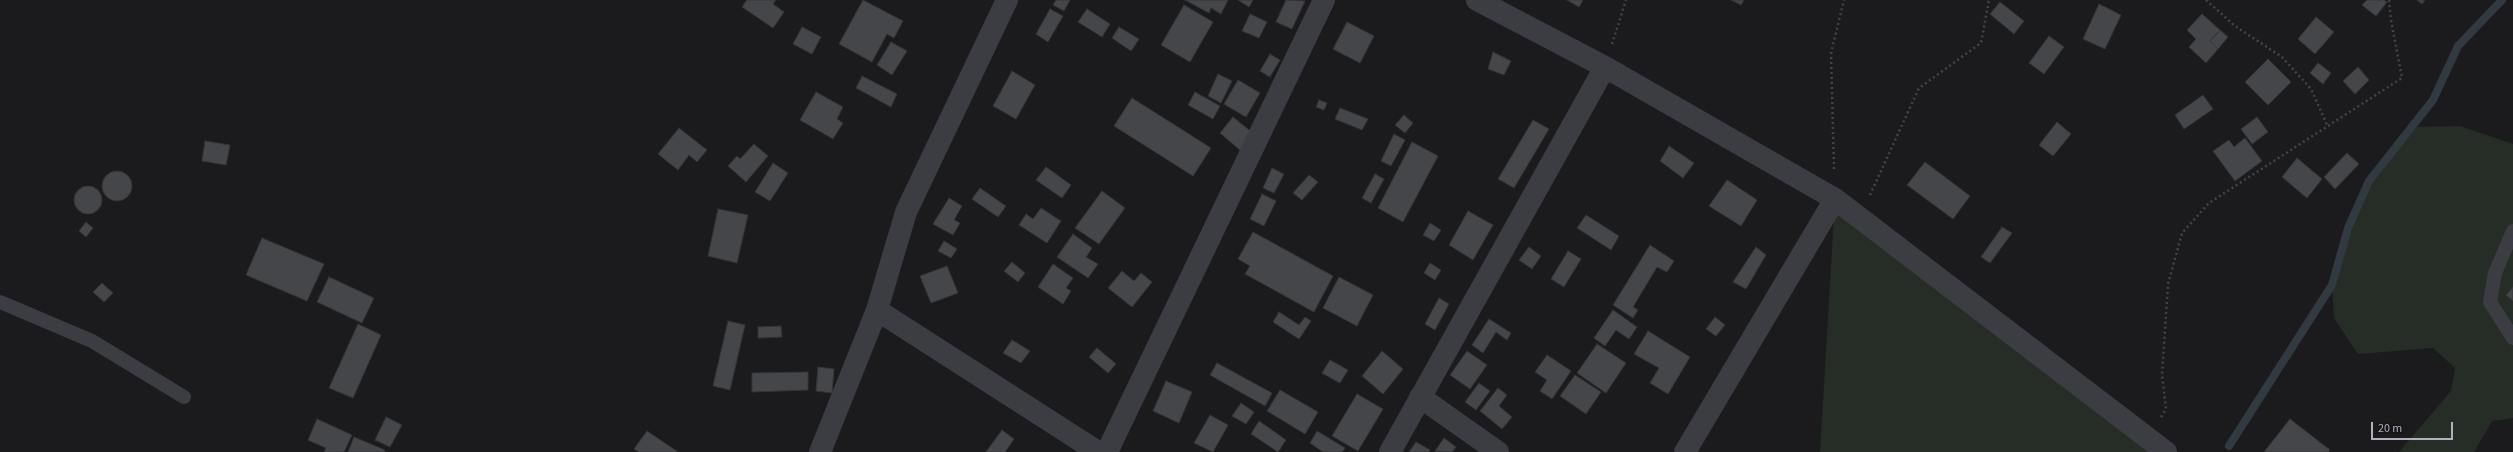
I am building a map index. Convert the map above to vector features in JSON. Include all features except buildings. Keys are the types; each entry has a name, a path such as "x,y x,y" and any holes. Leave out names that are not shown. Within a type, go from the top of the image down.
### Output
{"street":[{"path":"820,452 877,310 906,212 1007,0"},
{"path":"1107,452 1324,0"},
{"path":"1477,0 1605,67 1835,199 2166,452"},
{"path":"1390,452 1605,67"},
{"path":"1685,452 1835,199"},
{"path":"877,310 1098,452"},
{"path":"1420,397 1498,452"}],"lane":[{"path":"2513,231 2495,273 2490,302 2513,338"},
{"path":"0,302 92,341 184,397"}],"path":[{"path":"1605,67 1626,0"},
{"path":"1835,199 1831,53 1844,0"},
{"path":"1857,216 1878,182 1919,88 1981,43 1989,0"},
{"path":"2206,0 2235,26 2282,57 2311,89 2327,125"},
{"path":"2148,438 2166,409 2162,375 2168,284 2182,233 2209,203 2327,125 2402,78 2391,20 2389,0"}],"shaded area":[{"path":"2460,126 2513,144 2513,418 2492,421 2474,452 2399,452 2451,391 2455,368 2433,348 2358,354 2334,318 2332,285 2348,228 2369,181 2412,127"},
{"path":"1835,199 2166,452 1820,452"}],"waterway":[{"path":"2229,446 2332,285 2348,228 2369,181 2433,100 2458,46 2502,0"}]}
